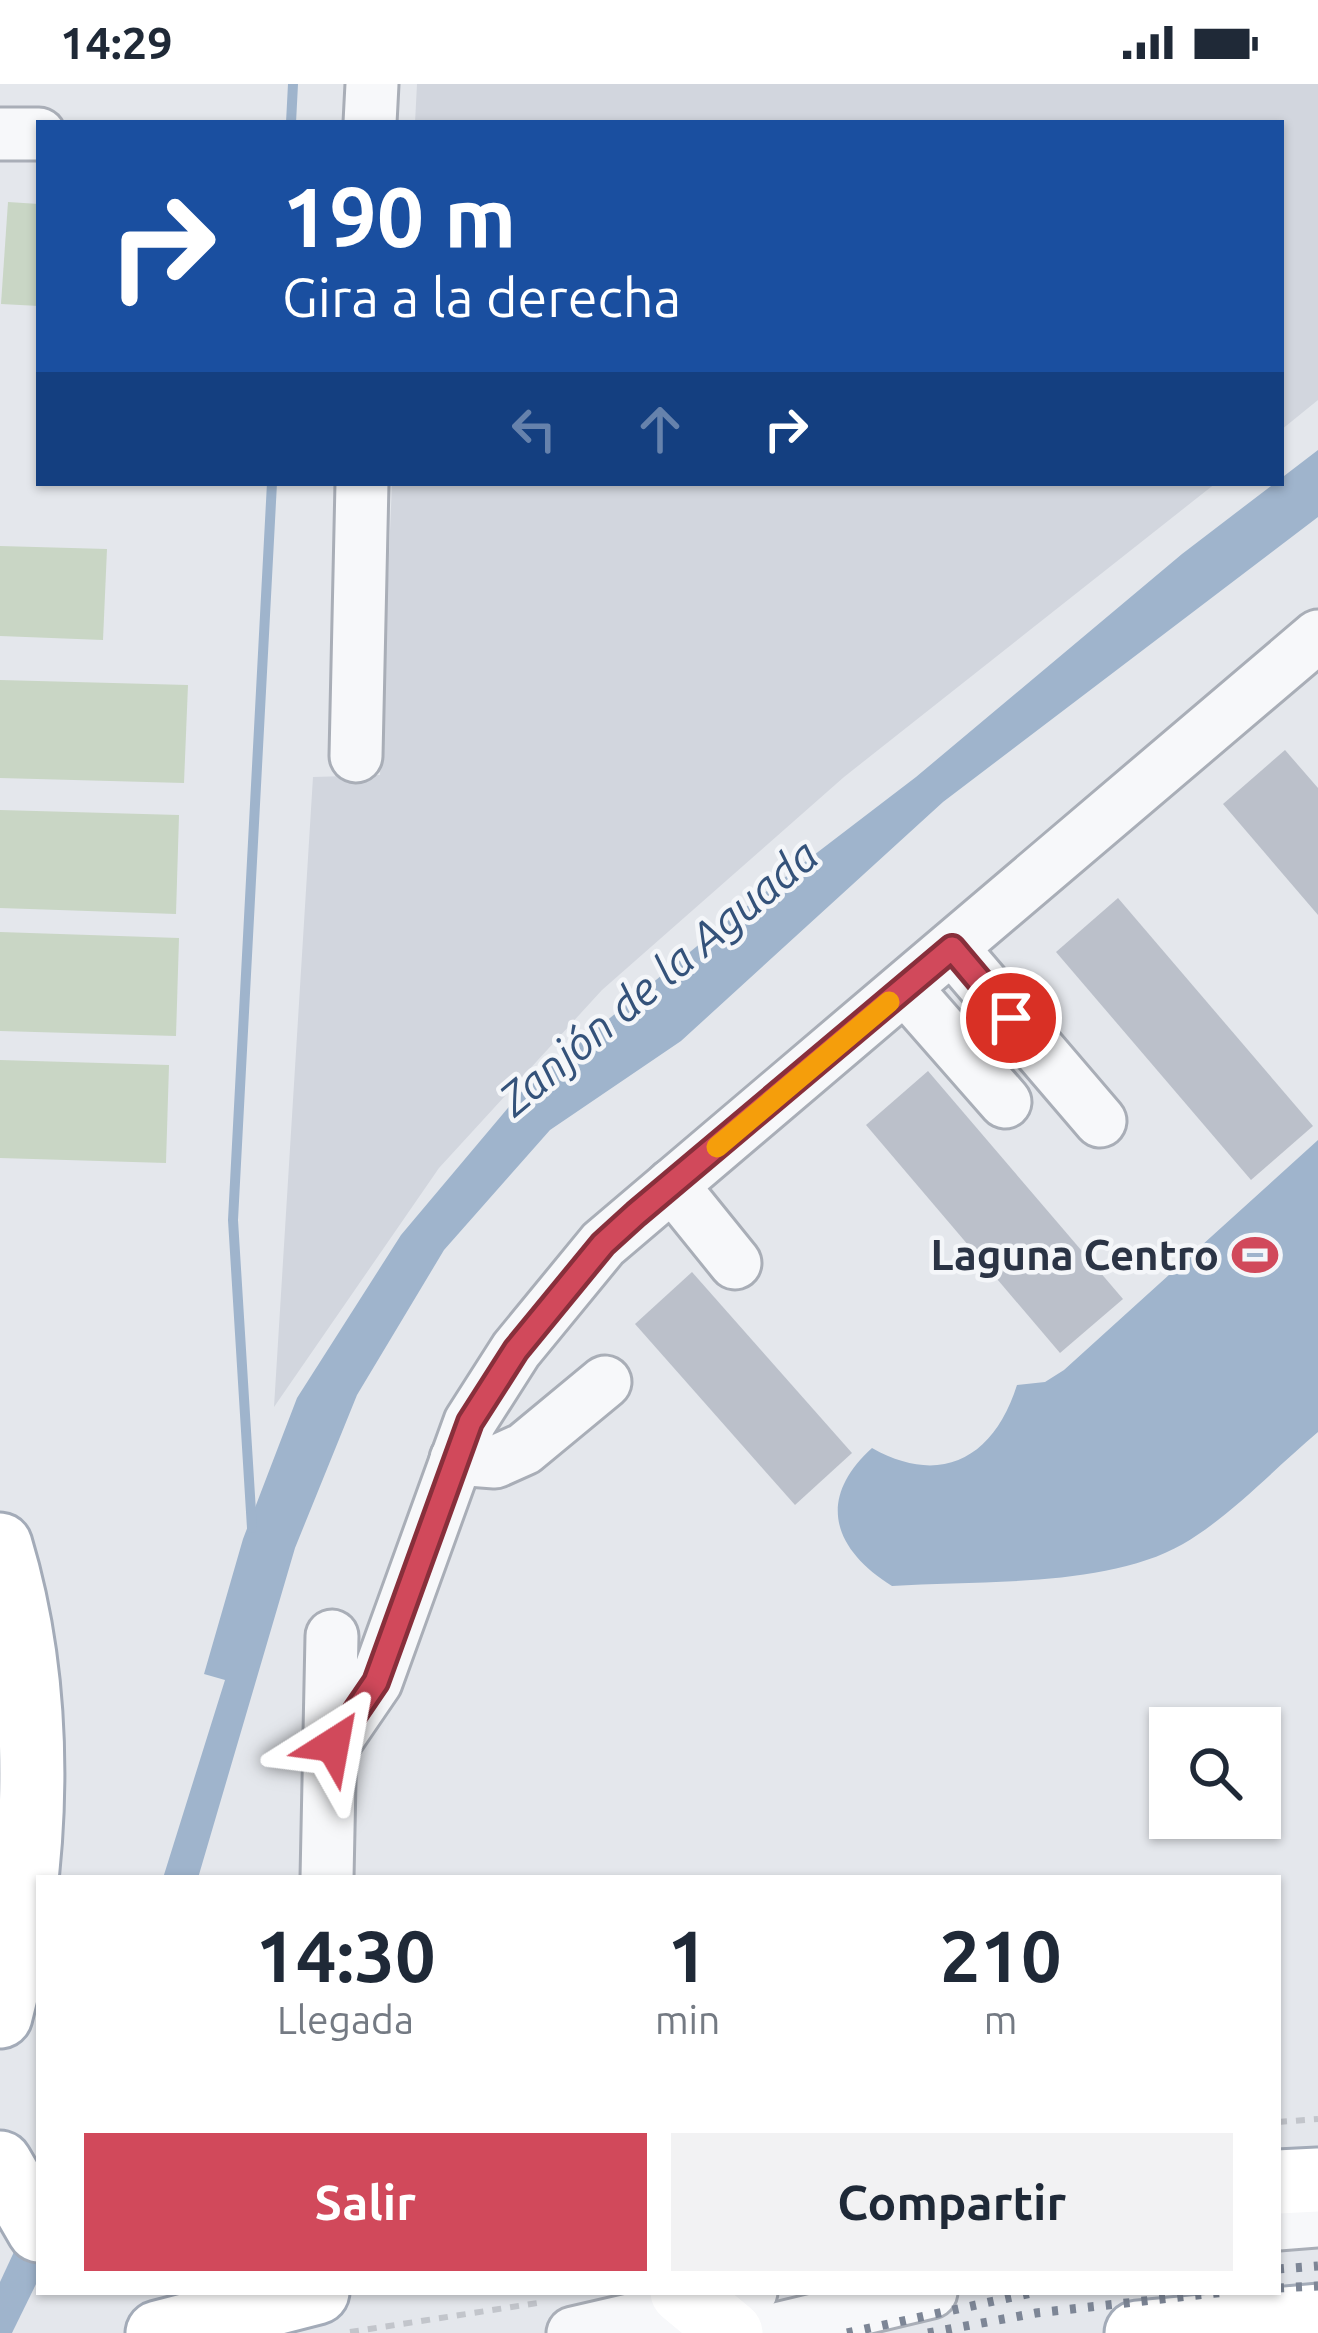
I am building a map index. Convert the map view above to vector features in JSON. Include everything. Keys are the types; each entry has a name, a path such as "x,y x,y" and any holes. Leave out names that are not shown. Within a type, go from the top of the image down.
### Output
{"main road":[{"path":"0,1545 25,1677 30,1793 23,1908 0,2016"},
{"path":"0,2163 36,2225"},
{"path":"1281,2182 1318,2180"},
{"path":"164,2295 235,2310"},
{"path":"158,2333 303,2295"},
{"path":"1166,2331 1318,2316"}],"street":[{"path":"370,120 372,84"},
{"path":"0,134 36,134"},
{"path":"356,756 362,486"},
{"path":"333,1745 376,1682 470,1422 516,1350 603,1244 1318,636"},
{"path":"952,948 1100,1121"},
{"path":"905,988 1004,1102"},
{"path":"672,1185 735,1263"},
{"path":"456,1459 495,1462 524,1449 604,1382"},
{"path":"327,1875 332,1636"},
{"path":"1281,2224 1318,2221"},
{"path":"1281,2253 1318,2251"},
{"path":"760,2333 918,2295"},
{"path":"560,2317 715,2306"}],"path":[{"path":"1281,2122 1318,2119"},
{"path":"344,2333 560,2317"}],"shaded area":[{"path":"417,84 1318,84 1318,400 1284,428 1284,120 415,120"},
{"path":"392,486 1212,486 844,777 602,990 439,1168 274,1407 313,777 380,775"}],"green space":[{"path":"8,202 36,204 36,306 1,304"},
{"path":"0,546 107,549 103,640 0,636"},
{"path":"0,680 188,685 184,783 0,778"},
{"path":"0,810 179,815 176,914 0,908"},
{"path":"0,932 179,938 176,1036 0,1031"},
{"path":"0,1060 169,1065 166,1163 0,1158"}],"water":[{"path":"1318,450 1318,517 943,802 681,1041 550,1130 444,1250 357,1395 295,1548 199,1875 164,1875 225,1680 204,1674 243,1539 297,1398 401,1235 524,1089 725,923 916,777 1182,554 1271,486 1284,486 1284,476"},
{"name":"Laguna Centro","path":"1318,1140 1318,1432 1201,1533 1152,1558 1117,1568 1042,1579 892,1586 856,1556 845,1540 838,1504 854,1467 872,1448 921,1465 962,1458 979,1447 1007,1410 1017,1385 1045,1382 1064,1370"},
{"path":"36,2204 36,2284 12,2333 0,2333 0,2282"}],"building":[{"path":"1285,750 1318,788 1318,915 1223,804"},
{"path":"1118,898 1313,1126 1251,1180 1056,952"},
{"path":"928,1071 1123,1299 1060,1353 866,1125"},
{"path":"692,1272 852,1453 795,1505 635,1324"}],"waterway":[{"path":"291,120 293,84"},
{"path":"252,1528 233,1220 272,486"}],"railway":[{"path":"1281,2269 1318,2266"},
{"path":"1281,2288 1318,2286"},
{"path":"847,2333 1022,2295"},
{"path":"928,2333 1036,2313 1198,2295"}],"slow traffic":[{"path":"717,1147 889,1002"}],"place":[{"name":"Laguna Centro","path":"1255,1255"}],"route":[{"path":"333,1745 376,1682 470,1422 516,1350 603,1244 952,948 1011,1018"}],"water label":[{"name":"Zanjón de la Aguada","path":"658,977"}]}
